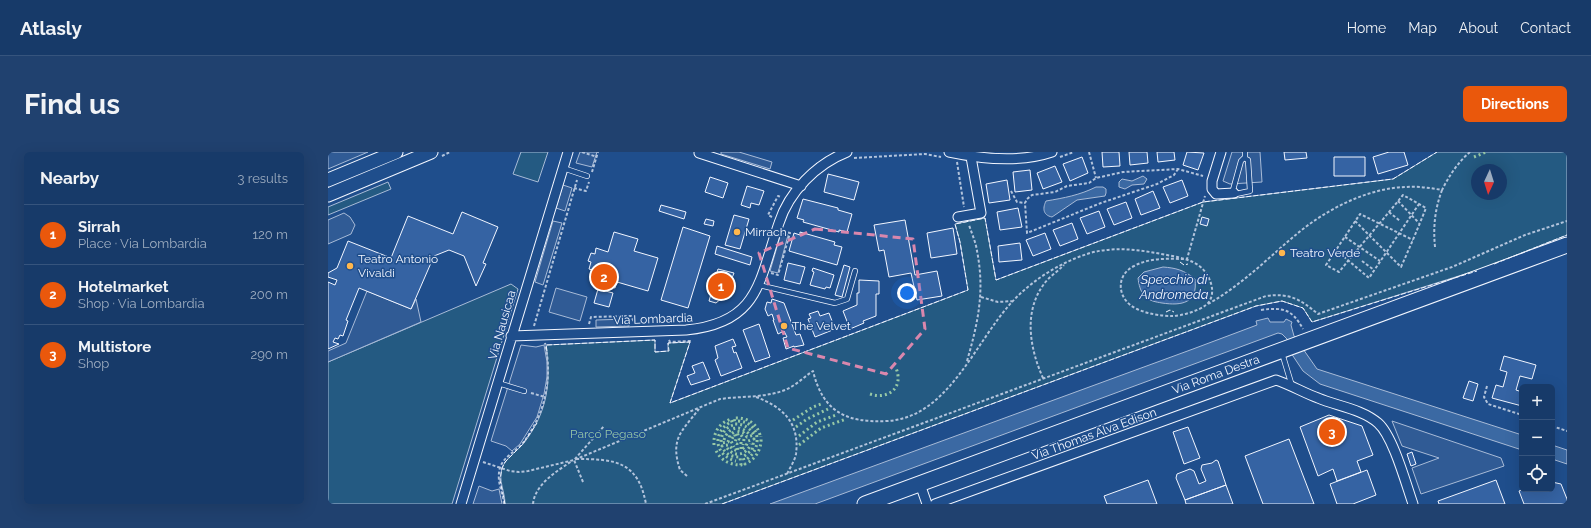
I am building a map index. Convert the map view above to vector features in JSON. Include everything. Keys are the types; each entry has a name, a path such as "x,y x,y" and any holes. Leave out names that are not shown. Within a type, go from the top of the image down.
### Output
{"main road":[{"name":"Via Roma Destra","path":"865,504 1567,245"}],"street":[{"path":"328,180 396,152"},
{"path":"328,195 431,152"},
{"name":"Via Nausicaa","path":"461,504 568,152"},
{"path":"947,155 1019,158 1052,152"},
{"path":"1220,152 1212,181 1212,190 1216,194 1234,193"},
{"path":"699,153 801,186"},
{"name":"Via Lombardia","path":"511,336 531,334 699,329 722,322 738,313 762,286 779,222 790,199 821,167 849,155"},
{"path":"962,214 981,213 971,157"},
{"path":"516,321 531,334"},
{"name":"Via Thomas Alva Edison","path":"936,504 1276,380 1318,398 1356,410 1378,423 1392,445 1413,504"},
{"path":"920,484 927,504"}],"lane":[{"path":"1245,152 1245,158 1248,160 1250,191 1236,194 1233,190 1241,161 1245,158"},
{"path":"563,168 587,176"},
{"path":"762,286 835,303 847,299 855,271"},
{"path":"1284,350 1292,386"},
{"path":"498,383 524,391"}],"path":[{"path":"582,152 597,157"},
{"path":"1089,152 1096,178"},
{"path":"1434,247 1434,220 1442,190 1448,177 1470,152"},
{"path":"849,155 947,155"},
{"path":"957,161 962,214"},
{"path":"1178,169 1174,175 1158,184 1101,203 1027,232 1025,204 1027,199 1032,195 1055,192 1067,186 1089,183 1096,178 1123,172 1178,169 1202,176"},
{"path":"542,325 534,325 577,179"},
{"path":"770,223 772,217 768,215 778,196 782,197 792,183"},
{"path":"1187,259 1154,260 1144,262 1129,269 1122,276 1120,284 1127,303 1149,314 1175,316 1187,314 1207,304 1234,287 1315,220 1336,208 1375,192 1405,186 1442,190"},
{"path":"1011,191 1015,200 1025,204"},
{"path":"1187,259 1206,193"},
{"path":"1355,221 1370,235 1402,267 1413,240 1419,224 1426,208 1403,195 1379,224 1370,235 1339,272 1326,265 1355,221 1360,214 1379,224 1399,234 1413,240"},
{"path":"1398,201 1419,224"},
{"path":"1336,250 1369,278 1420,204"},
{"path":"1389,212 1400,221"},
{"path":"966,364 974,335 981,297 977,251 968,222"},
{"path":"705,504 1266,296 1291,296 1306,304 1318,314 1452,266 1525,236 1567,222"},
{"path":"762,286 771,273 778,275 790,233 783,231 784,226"},
{"path":"1345,237 1380,261"},
{"path":"479,461 510,471 528,471 574,460 720,399 738,396 754,396 786,390 813,371 816,385 825,402 847,417 875,421 894,420 912,415 929,405 945,392 1012,301 1038,279 1068,261 1107,249 1137,250 1187,259 1198,265 1210,279 1212,287 1211,296 1207,304"},
{"path":"1043,378 1037,364 1030,335 1030,322 1036,300 1044,284 1068,261"},
{"path":"1362,261 1374,270"},
{"path":"981,297 998,302 1012,301"},
{"path":"1261,310 1277,308 1289,311 1299,321 1305,342"},
{"path":"589,324 591,317 631,316 634,322"},
{"path":"669,338 670,342 690,341 690,337 695,337"},
{"path":"504,504 498,480 500,468 505,458 521,445 532,431 538,418 545,397 548,377 548,362 544,341 552,341"},
{"path":"1487,386 1484,397 1488,404 1519,414"},
{"path":"535,394 545,397"},
{"path":"754,396 777,406 787,416 794,431 796,455 787,474"},
{"path":"687,476 680,470 677,461 675,452 676,441 700,408"},
{"path":"533,504 535,495 550,476 574,460 604,426"},
{"path":"1555,427 1567,431"},
{"path":"574,460 583,482"},
{"path":"574,460 609,460 621,465 639,480 644,492 646,504"}],"highlighted area":[{"path":"815,229 913,239 925,329 886,374 788,348 759,253"}],"green space":[{"path":"521,152 548,152 538,182 513,174"},
{"name":"Parco Pegaso","path":"1437,152 1567,152 1567,235 1481,269 1312,322 1303,308 1282,301 1256,306 722,504 505,504 501,482 502,468 509,458 524,443 538,420 543,408 548,384 546,345 655,340 655,352 668,351 668,343 690,342 670,403 968,290 960,242 955,224 985,218 996,280 1203,202 1393,179"},
{"path":"388,182 391,189 328,215 328,207"},
{"path":"511,284 518,289 452,504 328,504 328,362"}],"shaded area":[{"path":"328,152 368,152 328,169"},
{"path":"580,152 597,152 592,167 576,163"},
{"path":"721,152 739,152 772,162 770,169 721,154"},
{"path":"1232,152 1260,152 1262,182 1230,184 1223,181"},
{"path":"563,185 572,188 565,211 556,208"},
{"path":"344,213 350,217 355,225 351,234 328,244 328,220"},
{"path":"553,221 562,223 543,285 535,282"},
{"path":"781,233 788,235 778,273 770,271"},
{"path":"556,288 587,297 580,321 549,312"},
{"path":"367,291 411,309 416,299 421,322 328,362 328,351 346,343"},
{"path":"629,319 629,326 596,327 596,320"},
{"path":"521,345 536,347 544,345 547,362 547,377 544,394 537,417 520,444 512,451 506,446 491,441"},
{"path":"1392,421 1501,458 1504,466 1421,494 1412,468 1439,458 1402,446"},
{"path":"479,486 492,491 499,489 502,504 473,504"}],"water":[{"path":"1143,176 1147,179 1144,184 1132,185 1125,189 1119,187 1119,182 1122,179 1132,181"},
{"path":"1096,187 1103,187 1106,189 1105,196 1077,200 1052,217 1045,213 1044,206 1046,201 1072,196"},
{"name":"Specchio di Andromeda","path":"1163,267 1180,270 1195,279 1194,293 1191,298 1182,303 1169,304 1153,301 1148,299 1143,294 1138,278 1144,272"},
{"path":"1268,318 1270,322 1284,322 1286,319 1292,322 1291,325 1294,336 1317,369 1519,434 1519,449 1320,384 1303,371 1291,353 1287,339 1282,334 1278,333 815,504 770,504 1257,325 1256,321"},
{"path":"1555,446 1567,450 1567,464 1555,460"}],"building":[{"path":"1102,152 1119,152 1120,166 1103,167"},
{"path":"1129,152 1147,152 1148,163 1130,165"},
{"path":"1157,152 1174,152 1175,160 1158,162"},
{"path":"1187,152 1204,153 1198,170 1183,165"},
{"path":"1284,152 1306,152 1307,158 1285,160"},
{"path":"1389,152 1404,152 1408,165 1378,174 1373,157"},
{"path":"1082,157 1088,173 1070,181 1063,164"},
{"path":"1334,157 1365,157 1365,176 1334,176"},
{"path":"1055,166 1062,182 1043,189 1037,173"},
{"path":"1030,170 1032,190 1015,192 1013,172"},
{"path":"828,174 859,182 854,200 824,192"},
{"path":"710,177 728,183 723,198 705,192"},
{"path":"1007,180 1010,200 989,203 986,184"},
{"path":"1182,180 1188,196 1170,203 1163,187"},
{"path":"747,186 764,191 759,205 751,203 750,208 741,205"},
{"path":"1153,191 1160,208 1141,215 1135,199"},
{"path":"803,199 838,208 838,210 852,214 847,232 839,230 839,232 803,222 804,220 797,218"},
{"path":"1126,202 1132,218 1114,225 1107,209"},
{"path":"661,205 686,212 684,219 659,211"},
{"path":"1018,208 1022,227 1000,230 997,212"},
{"path":"1099,211 1105,227 1087,234 1080,218"},
{"path":"462,212 498,227 483,263 486,264 476,286 464,256 449,250 434,256 411,309 359,288 346,320 348,321 343,336 340,335 338,339 335,338 333,342 339,344 328,349 328,282 335,285 337,280 328,277 328,273 337,268 348,241 391,258 408,216 453,234"},
{"name":"Mirrach","path":"734,215 749,219 740,249 725,245"},
{"path":"1202,217 1209,219 1207,226 1200,224"},
{"path":"706,219 714,221 713,226 704,224"},
{"path":"905,220 915,275 937,271 942,296 917,300 911,273 889,277 884,250 879,251 874,225"},
{"path":"1072,223 1078,239 1060,246 1053,230"},
{"path":"683,227 710,236 688,308 661,300"},
{"path":"953,228 957,254 931,258 927,233"},
{"path":"614,232 638,239 634,251 658,258 648,291 617,282 615,288 605,286 607,278 599,276 599,279 590,277 592,270 589,269 591,262 588,261 591,253 595,254 596,248 608,252"},
{"path":"800,232 835,242 834,245 842,247 837,265 789,251 794,233 800,235"},
{"path":"1045,233 1051,249 1033,256 1026,240"},
{"path":"1020,243 1022,260 999,262 998,246"},
{"path":"717,246 752,257 750,265 715,254"},
{"path":"788,263 805,267 800,284 784,280"},
{"path":"844,265 850,267 842,297 835,295"},
{"path":"813,268 834,275 830,288 826,287 825,289 810,285 814,272 812,271"},
{"path":"718,269 734,273 732,278 730,278 726,293 728,293 716,303 709,301"},
{"path":"859,280 879,281 879,294 876,294 876,316 863,321 864,323 850,329 843,311 857,305"},
{"path":"598,289 613,293 609,307 594,303"},
{"name":"The Velvet","path":"772,299 784,303 796,335 800,334 804,345 786,349 783,338 787,337 784,331 778,334 772,314 768,316 765,309 767,302 771,303"},
{"path":"818,311 820,316 829,313 835,329 815,337 808,319 811,318 809,314"},
{"path":"759,324 770,357 755,362 743,330"},
{"path":"733,339 736,346 732,347 734,353 736,352 742,368 721,376 715,360 718,358 715,346"},
{"path":"1504,356 1536,365 1532,379 1520,376 1516,390 1519,391 1519,405 1492,398 1496,385 1503,387 1507,372 1500,370"},
{"path":"703,362 710,379 691,385 687,376 695,373 692,366"},
{"path":"1469,381 1478,384 1473,401 1463,398"},
{"path":"1329,415 1362,426 1373,455 1357,461 1361,472 1337,481 1333,469 1318,476 1300,427"},
{"path":"1188,427 1200,458 1184,464 1173,432"},
{"path":"1289,439 1314,504 1263,504 1245,456"},
{"path":"1412,452 1416,464 1411,466 1407,454"},
{"path":"1216,460 1218,461 1226,485 1185,500 1176,478 1177,474 1190,469 1194,471 1199,484 1206,481 1201,469 1202,465 1212,463"},
{"path":"1367,470 1376,495 1353,504 1337,504 1330,484"},
{"path":"1148,480 1157,504 1107,504 1104,496"},
{"path":"1496,480 1505,504 1439,504 1438,501"},
{"path":"1555,483 1561,484 1567,499 1567,504 1524,504 1519,492 1555,492"},
{"path":"1226,485 1233,504 1186,504 1185,500"}],"hedge":[{"path":"1474,157 1486,152"},
{"path":"870,394 883,395 893,391 898,381 896,368"},
{"path":"793,420 813,407 821,404"},
{"path":"796,427 807,419 828,409"},
{"path":"799,436 817,422 836,415"},
{"path":"760,435 754,424 747,420 734,418 735,424 746,427 751,430 754,435 747,437 744,433 737,431 739,439 741,440 741,450 746,446 748,441 754,439 752,450 743,457 745,464 758,453 761,436"},
{"path":"714,445 715,436 718,429 723,423 731,419 733,425 724,432 721,443 728,442 730,435 734,432 736,439 735,443 737,444 738,451 728,445 722,446 729,454 740,457 741,465 728,463 719,455 715,448"},
{"path":"799,445 821,428 846,419"},
{"path":"738,421 745,422 751,426 757,436 755,449 747,459"},
{"path":"729,423 720,433 718,445 724,455 736,461"},
{"path":"724,440 728,432 735,428 742,429 749,434"},
{"path":"741,435 744,439 743,445"},
{"path":"733,437 731,441 734,447"},
{"path":"727,448 733,453 740,454 746,451 751,444"}],"fence":[{"path":"547,351 546,345 655,340 655,352 669,351 668,343 690,342 670,403 968,290 960,242 955,224 985,218 996,280 1203,202 1393,179 1437,152"},
{"path":"1494,264 1567,235"},
{"path":"1180,262 1184,265 1188,264"},
{"path":"722,504 1256,306 1282,301 1303,308 1312,322 1477,271"},
{"path":"1166,312 1170,310 1174,312"},
{"path":"505,504 500,480 502,468 505,462 522,445 537,423"}],"place":[{"name":"Mirrach","path":"737,232"},
{"name":"Teatro Verde","path":"1282,253"},
{"name":"Teatro Antonio Vivaldi","path":"350,266"},
{"name":"Hotelmarket","path":"604,277"},
{"name":"Sirrah","path":"721,286"},
{"name":"The Velvet","path":"784,326"},
{"name":"Multistore","path":"1332,432"}]}
